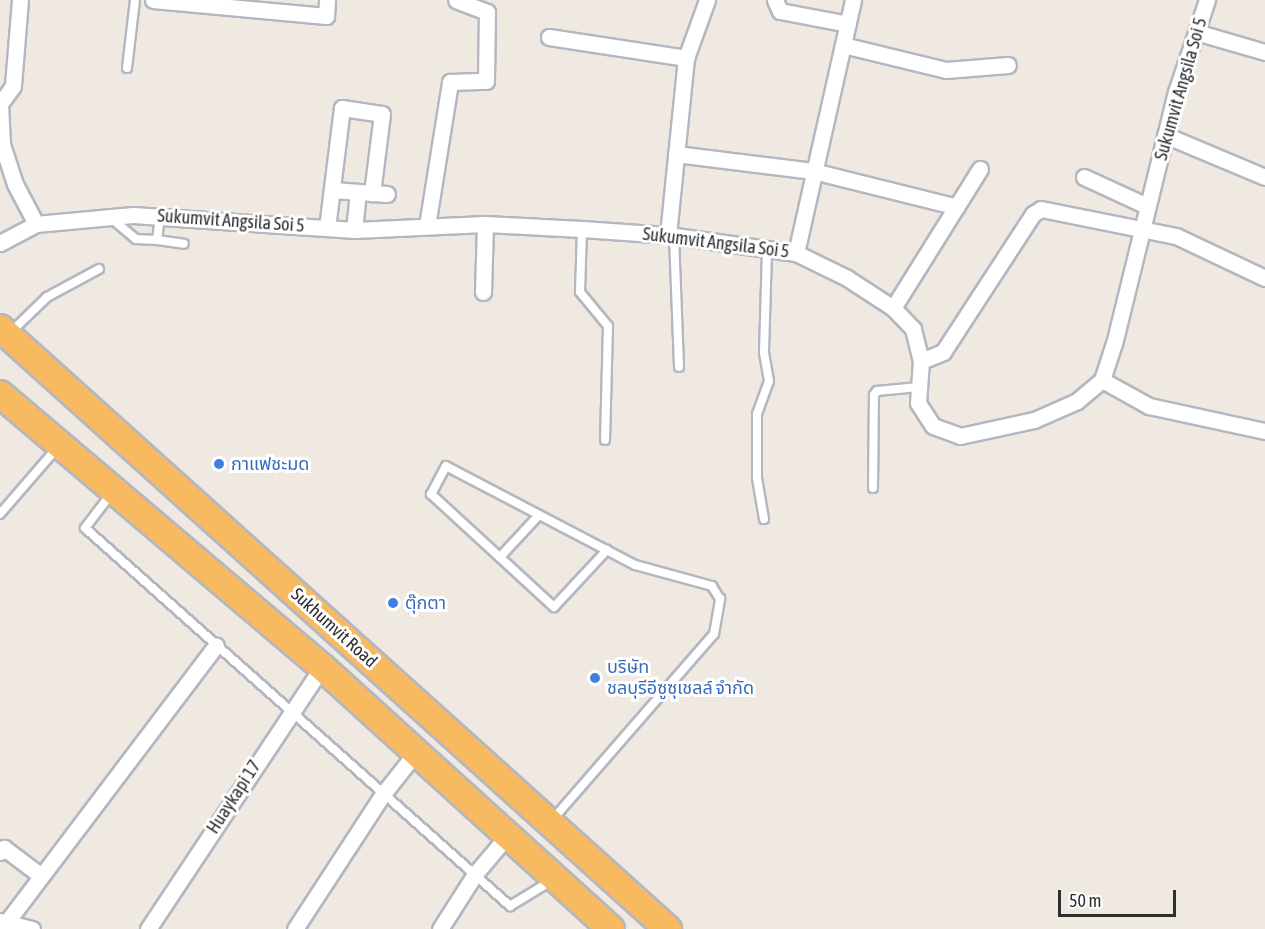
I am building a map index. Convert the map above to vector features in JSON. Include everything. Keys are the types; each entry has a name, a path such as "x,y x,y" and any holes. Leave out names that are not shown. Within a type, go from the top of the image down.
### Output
{"highway":[{"name":"Sukhumvit Road","path":"4,332 668,929"},
{"name":"Sukhumvit Road","path":"0,394 322,667 610,929"}],"street":[{"path":"20,0 13,86 0,104 2,144 15,184 36,224"},
{"path":"153,0 326,16 327,0"},
{"path":"427,226 450,82 486,81 487,12 456,0"},
{"path":"671,235 676,154 686,58 707,0"},
{"path":"775,0 780,10 848,24"},
{"path":"796,253 854,0"},
{"name":"Sukumvit Angsila Soi 5","path":"0,243 36,224 110,217 160,216 354,230 485,224 582,229 671,235 796,253 847,278 893,308 913,329 921,361 918,403 933,426 960,436 1034,420 1077,401 1102,380 1165,135 1207,0"},
{"path":"1196,32 1265,52"},
{"path":"549,37 686,58"},
{"path":"843,45 946,70 1008,65"},
{"path":"327,228 342,108 382,114 372,193 354,230"},
{"path":"1165,135 1265,177"},
{"path":"676,154 813,171 957,207"},
{"path":"893,308 980,169"},
{"path":"1084,177 1147,206"},
{"path":"333,190 372,193"},
{"path":"921,361 943,352 1033,214 1041,208 1176,236 1265,278"},
{"path":"483,291 485,224"},
{"path":"1102,380 1149,406 1265,430"},
{"path":"32,929 3,922 216,645"},
{"name":"Huaykapi 17","path":"148,929 322,667"},
{"path":"295,929 383,794 417,751"},
{"path":"440,929 475,874 508,835"},
{"path":"0,852 4,848 40,875"}],"lane":[{"path":"127,68 135,0"},
{"path":"157,240 160,216"},
{"path":"110,217 136,239 184,244"},
{"path":"582,229 580,292 608,326 605,440"},
{"path":"671,235 679,367"},
{"path":"764,519 757,478 757,414 769,381 764,352 767,249"},
{"path":"4,332 47,297 99,269"},
{"path":"873,488 874,395 877,391 919,387"},
{"path":"0,514 60,445"},
{"path":"550,823 714,634 719,618 720,599 712,586 635,565 607,550 446,466 431,494 554,607 607,550"},
{"path":"114,490 85,528 510,906 555,878"},
{"path":"500,557 539,515"}],"place":[{"name":"กาแฟชะมด","path":"219,464"},
{"name":"ตุ๊กตา","path":"393,603"},
{"name":"บริษัท ชลบุรีอีซูซุเชลล์ จำกัด","path":"595,678"}]}
